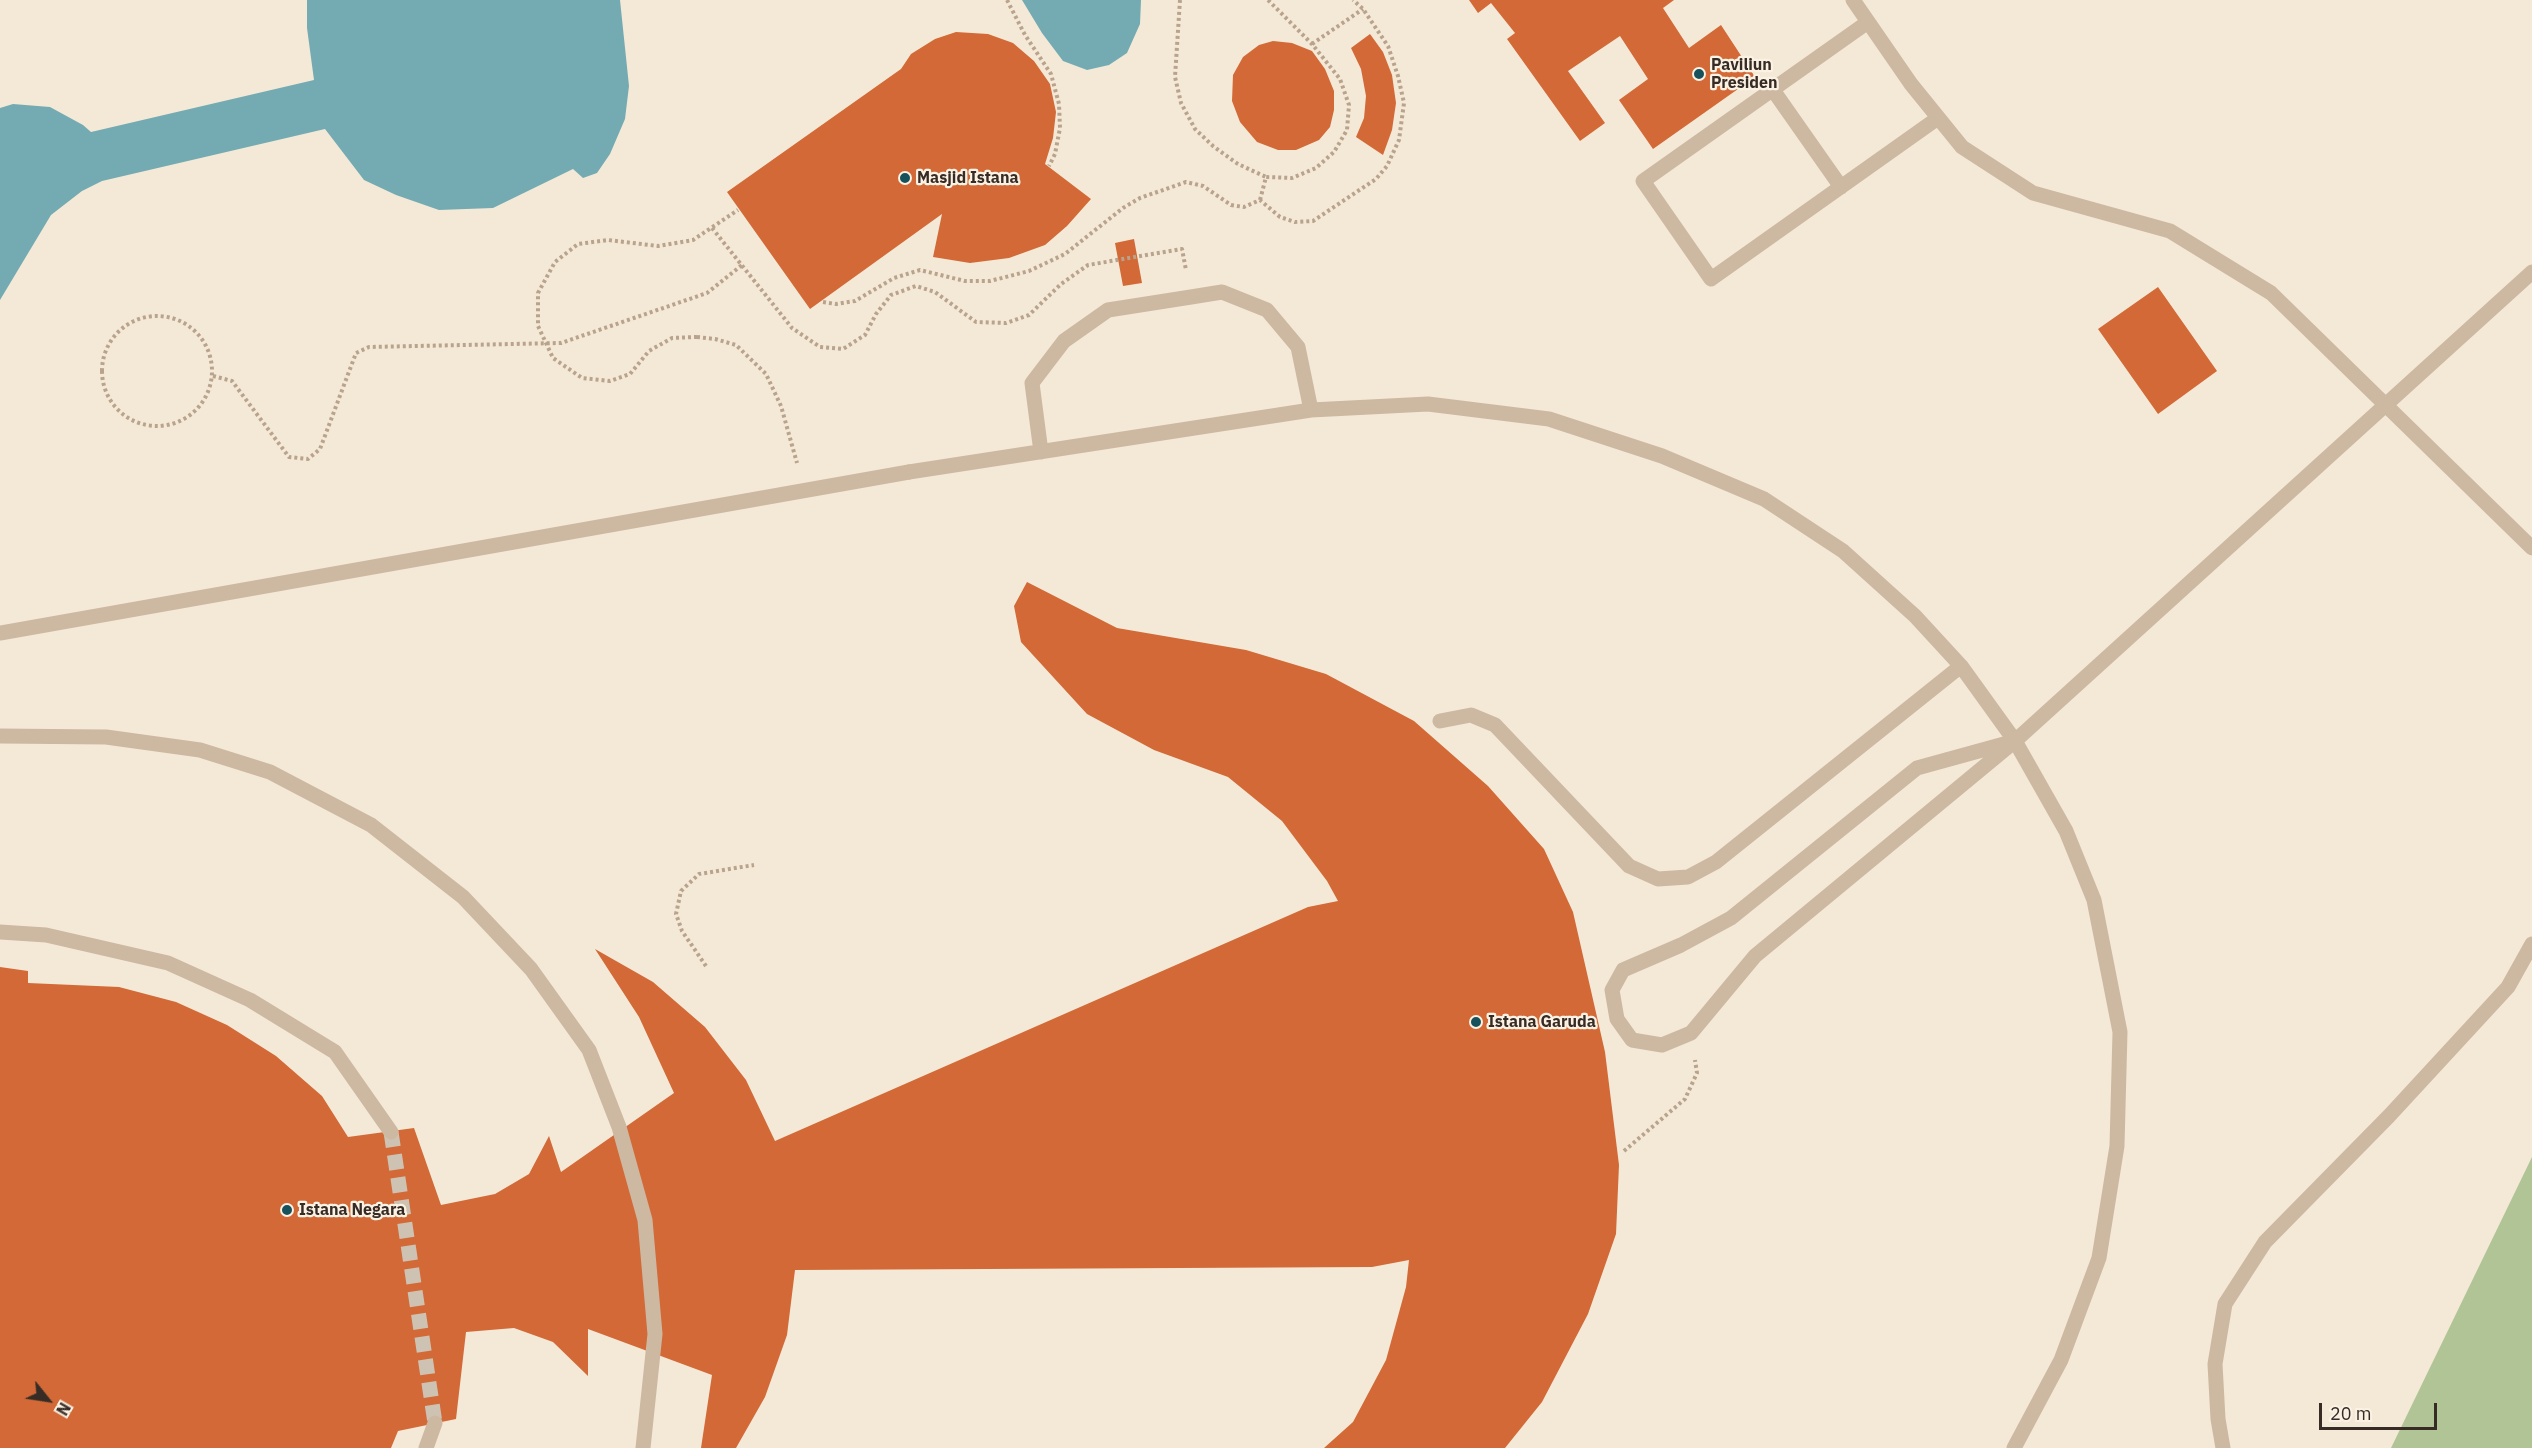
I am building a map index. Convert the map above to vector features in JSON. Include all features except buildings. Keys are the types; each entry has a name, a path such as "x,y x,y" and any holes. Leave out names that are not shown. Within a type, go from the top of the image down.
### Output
{"lane":[{"path":"1853,0 1911,84 1962,147 2033,193 2170,231 2271,293 2532,548"},
{"path":"1868,22 1643,181 1711,279 1938,118"},
{"path":"1773,90 1841,187"},
{"path":"2015,741 1917,768 1731,918 1681,945 1623,970 1612,990 1617,1019 1632,1040 1662,1045 1691,1033 1755,956 2015,741 2532,272"},
{"path":"1041,452 1032,383 1064,341 1108,310 1222,292 1267,310 1298,347 1311,411"},
{"path":"0,633 909,472 1311,411 1428,404 1550,419 1662,456 1764,499 1843,551 1916,616 1961,666 2015,741 2067,831 2094,900 2120,1032 2117,1146 2099,1258 2061,1360 2014,1448"},
{"path":"1440,721 1471,716 1495,725 1629,866 1658,879 1688,877 1716,862 1961,666"},
{"path":"0,736 106,737 200,750 270,772 371,825 463,897 531,969 590,1050 619,1127 645,1220 655,1334 643,1448"},
{"path":"0,932 46,935 168,963 250,1000 335,1053 391,1132"},
{"path":"2223,1448 2218,1419 2215,1364 2225,1304 2265,1242 2389,1116 2508,987 2532,944"},
{"path":"426,1448 435,1423"}],"path":[{"path":"1007,0 1024,35 1051,74 1059,104 1060,128 1055,154 1049,166"},
{"path":"1180,0 1175,77 1181,103 1195,129 1213,146 1238,164 1266,177 1292,178 1316,168 1334,152 1347,130 1348,105 1340,79 1312,44 1268,0"},
{"path":"1260,200 1280,217 1295,222 1313,221 1376,179 1387,166 1399,140 1404,103 1388,46 1363,9 1353,0"},
{"path":"1312,44 1363,9"},
{"path":"1260,200 1266,177"},
{"path":"823,302 836,304 855,301 894,278 920,270 965,281 990,281 1029,271 1065,254 1123,208 1140,198 1186,182 1203,186 1231,205 1244,207 1260,200"},
{"path":"738,210 693,240 658,246 608,240 578,244 555,262 538,293 538,326 553,358 582,378 610,381 630,374 649,351 672,338 716,339 736,345 766,374 781,406 797,464"},
{"path":"712,228 792,328 820,347 843,349 865,335 876,314 891,295 916,286 935,292 976,322 1006,323 1029,315 1061,284 1088,266 1182,249 1191,297"},
{"path":"213,376 232,381 289,457 308,459 320,449 356,353 369,347 561,343 706,292 742,265"},
{"path":"150,315 175,318 196,330 210,351 213,376 205,399 188,417 164,426 140,424 118,411 105,390 102,366 110,342 127,324 150,315"},
{"path":"706,966 682,931 676,914 681,891 699,874 754,865"},
{"path":"1624,1151 1685,1099 1697,1073 1691,1033"}],"green space":[{"path":"2532,1157 2532,1448 2391,1448"}],"water":[{"path":"307,0 620,0 629,86 625,119 610,154 597,173 583,178 573,169 493,208 439,210 396,195 364,180 325,129 102,181 82,191 51,215 0,300 0,108 13,104 50,107 83,125 91,132 314,80 307,28"},
{"path":"1022,0 1141,0 1140,24 1127,53 1109,65 1087,70 1063,61 1042,33"}],"tunnel":[{"path":"391,1132 435,1423"}],"place":[{"name":"Paviliun Presiden","path":"1699,74"},
{"name":"Masjid Istana","path":"905,178"},
{"name":"Istana Garuda","path":"1476,1022"},
{"name":"Istana Negara","path":"287,1210"}]}
